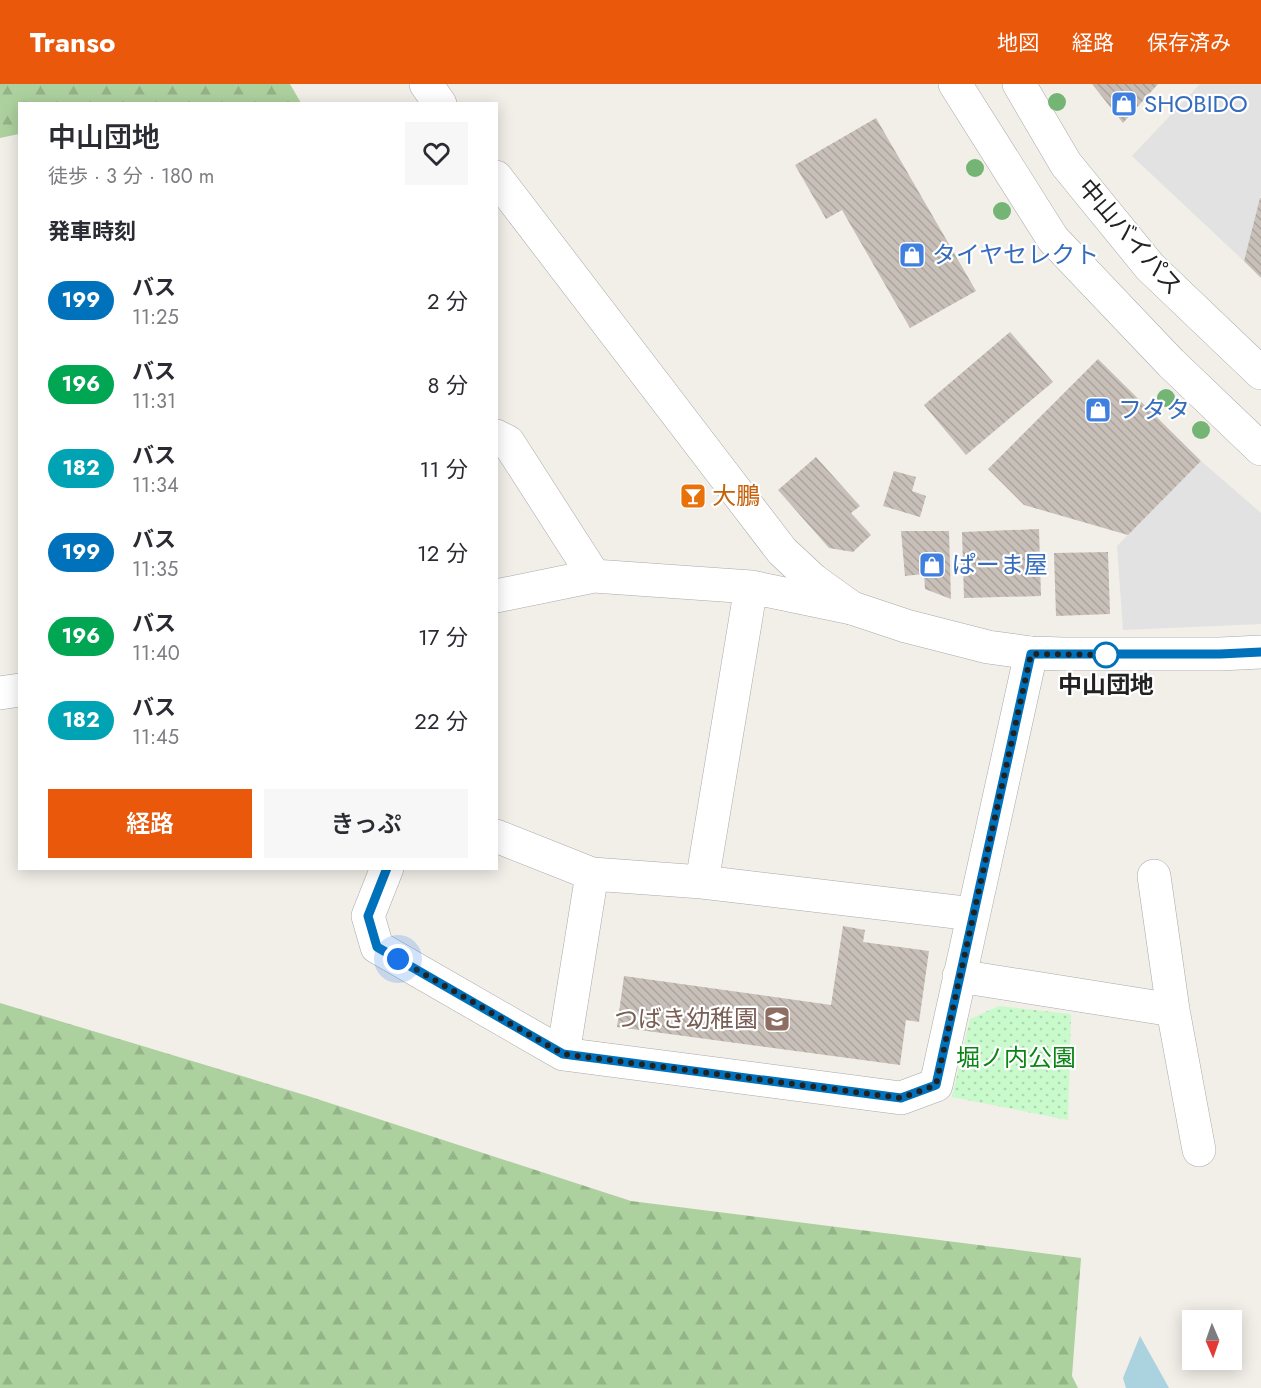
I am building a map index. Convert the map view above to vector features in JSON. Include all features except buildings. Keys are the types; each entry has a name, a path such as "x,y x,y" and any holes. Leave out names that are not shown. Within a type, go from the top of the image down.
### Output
{"street":[{"path":"426,84 439,102"},
{"path":"955,84 1053,239 1171,363 1261,449"},
{"name":"中山バイパス","path":"1019,84 1066,164 1150,267 1261,373"},
{"path":"498,180 782,551 813,580 852,608"},
{"path":"498,437 508,442 594,576"},
{"path":"498,596 594,576 751,587 852,608 906,626 988,647 1031,654 1261,652"},
{"path":"702,882 751,587"},
{"path":"386,870 368,916 377,947 563,1054 901,1098 936,1085 1031,654"},
{"path":"0,693 18,690"},
{"path":"498,837 592,874 702,882 973,914"},
{"path":"563,1054 592,874"},
{"path":"1154,876 1173,1010 1199,1150"},
{"path":"959,976 1173,1010"}],"green space":[{"path":"0,84 290,84 300,102 18,102 18,134 0,138"},
{"path":"0,1003 308,1096 631,1201 1081,1258 1072,1376 1078,1388 0,1388"},
{"name":"堀ノ内公園","path":"999,1006 1071,1014 1068,1120 952,1097 970,1019"}],"shaded area":[{"path":"1200,84 1261,84 1261,195 1244,261 1132,156"},
{"path":"1201,461 1261,513 1261,624 1123,630 1117,546"}],"water":[{"path":"1140,1336 1169,1388 1126,1388 1123,1378"}],"bus line":[{"name":"199","path":"386,870 368,916 377,947 563,1054 901,1098 936,1085 1031,654 1261,652"}],"place":[{"name":"SHOBIDO","path":"1124,104"},
{"name":"タイヤセレクト","path":"912,255"},
{"name":"フタタ","path":"1098,410"},
{"name":"大鵬","path":"693,496"},
{"name":"ぱーま屋","path":"932,565"},
{"name":"中山団地","path":"1106,655"},
{"name":"つばき幼稚園","path":"777,1019"}],"route":[{"path":"398,959 563,1054 901,1098 936,1085 1031,654 1111,655 1106,655"}]}
